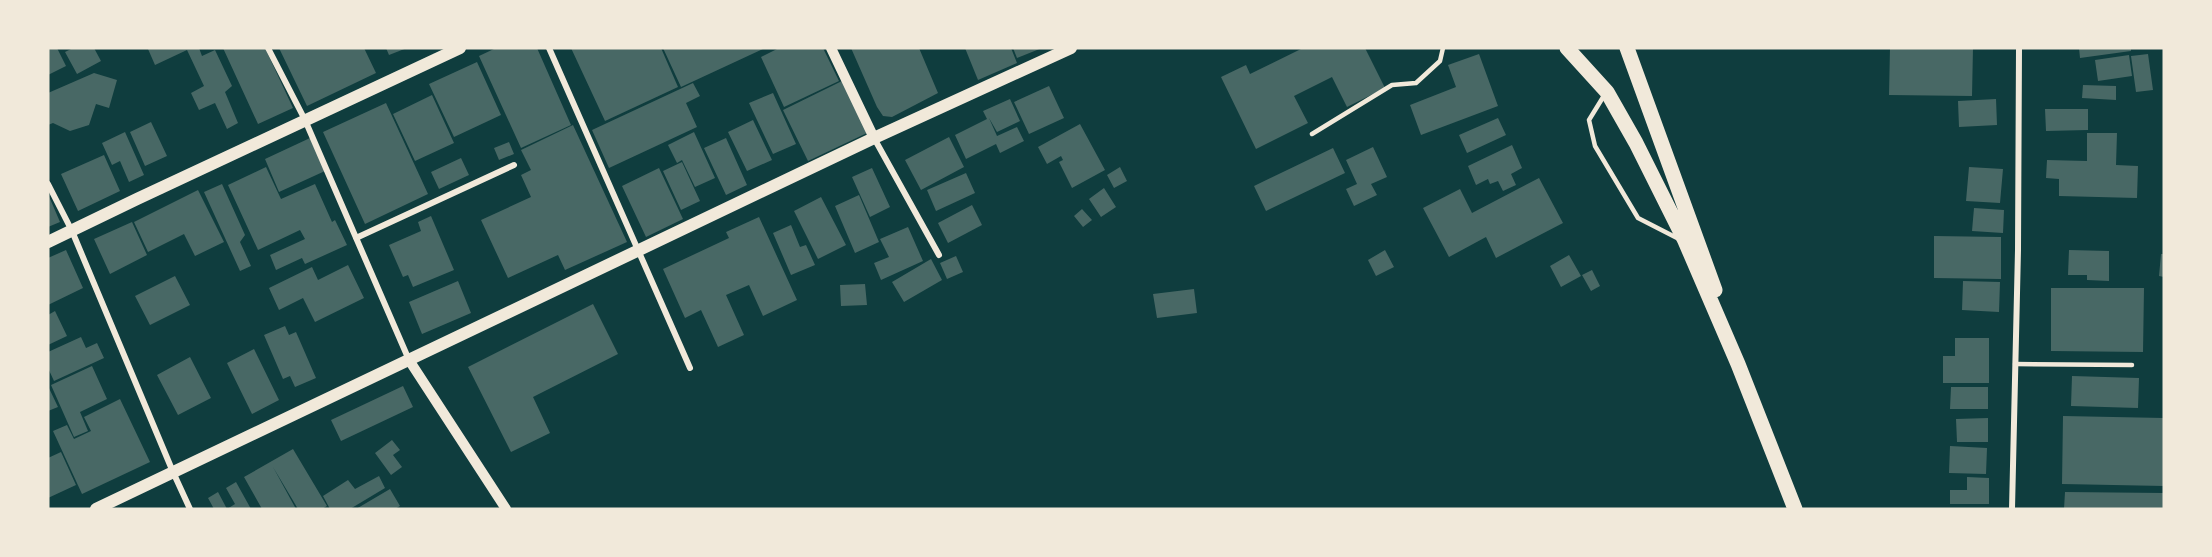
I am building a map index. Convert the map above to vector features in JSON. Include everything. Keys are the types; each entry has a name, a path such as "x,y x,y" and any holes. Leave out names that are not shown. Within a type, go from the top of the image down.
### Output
{"main road":[{"path":"48,243 137,198 460,48"},
{"path":"96,509 874,138 1071,48"},
{"path":"1567,48 1607,92 1636,143 1684,241 1738,364 1796,509"},
{"path":"1627,48 1706,263 1738,364"}],"street":[{"path":"268,48 305,120 409,360 506,509"},
{"path":"549,48 690,368"},
{"path":"831,48 874,138 939,255"},
{"path":"2012,509 2019,48"},
{"path":"356,238 514,165"},
{"path":"48,184 72,231 190,509"}],"lane":[{"path":"1312,134 1392,85 1416,83 1440,61 1443,48"},
{"path":"1607,92 1590,120 1595,146 1638,218 1684,241"},
{"path":"2015,364 2132,365"}],"building":[{"path":"48,48 57,48 66,66 48,75"},
{"path":"73,48 94,48 101,61 77,74 65,52"},
{"path":"199,48 202,56 215,50 232,86 225,92 238,123 227,129 215,103 199,110 191,93 204,86 187,50 155,65 148,49"},
{"path":"223,48 265,48 293,108 258,124"},
{"path":"279,48 364,48 376,73 307,106"},
{"path":"386,48 407,48 389,55"},
{"path":"496,48 537,48 571,125 521,148 479,56"},
{"path":"571,48 661,48 678,87 605,121"},
{"path":"663,48 765,48 681,87"},
{"path":"779,48 823,48 839,81 784,107 761,57"},
{"path":"851,48 919,48 938,93 892,117 883,116"},
{"path":"965,48 1011,48 1017,63 978,80"},
{"path":"1013,48 1042,48 1017,58"},
{"path":"1303,48 1365,48 1385,88 1347,107 1332,77 1294,96 1308,123 1256,149 1221,77 1246,65 1250,74"},
{"path":"1890,48 1973,48 1972,96 1889,95"},
{"path":"2079,48 2131,48 2131,51 2080,58"},
{"path":"1479,54 1498,106 1421,135 1410,105 1456,87 1448,65"},
{"path":"2148,54 2153,90 2136,92 2131,56"},
{"path":"2129,55 2132,76 2098,81 2095,60"},
{"path":"477,62 501,115 454,137 429,84"},
{"path":"94,73 117,80 109,108 96,104 89,125 70,131 53,123 48,125 48,93"},
{"path":"842,81 867,133 808,161 783,110"},
{"path":"693,83 700,96 686,103 697,127 609,168 592,130"},
{"path":"2083,85 2116,86 2116,100 2082,98"},
{"path":"1049,86 1064,118 1029,134 1014,102"},
{"path":"773,93 796,144 773,154 749,103"},
{"path":"432,95 454,143 415,161 393,114"},
{"path":"1010,99 1020,121 997,132 989,118 997,136 1017,127 1024,141 1000,153 996,144 966,159 955,135 987,119 983,111"},
{"path":"1996,99 1997,125 1959,127 1958,101"},
{"path":"386,103 428,194 365,224 323,132"},
{"path":"2045,109 2088,109 2088,130 2046,131"},
{"path":"1498,118 1506,135 1467,153 1459,135"},
{"path":"753,120 772,160 747,171 728,132"},
{"path":"151,122 167,156 145,166 130,132"},
{"path":"1080,124 1105,170 1072,188 1059,162 1063,160 1061,156 1047,164 1038,147"},
{"path":"573,125 627,242 565,270 558,255 508,278 481,220 531,197 521,175 531,170 521,150"},
{"path":"125,132 144,175 129,182 120,161 112,165 102,143"},
{"path":"694,132 715,178 695,187 682,160 677,163 668,145"},
{"path":"2087,133 2117,133 2116,165 2138,166 2137,198 2059,196 2059,179 2046,178 2047,160 2087,161"},
{"path":"949,137 964,167 921,190 905,160"},
{"path":"310,138 325,171 279,192 265,159"},
{"path":"726,138 747,185 726,195 704,148"},
{"path":"509,142 514,154 499,160 494,148"},
{"path":"1512,145 1522,168 1511,174 1516,185 1503,191 1498,181 1490,184 1488,179 1476,185 1468,166"},
{"path":"1373,147 1387,177 1371,184 1377,195 1354,206 1346,189 1357,184 1346,160"},
{"path":"1333,148 1345,173 1266,211 1254,186"},
{"path":"104,155 120,191 78,211 61,174"},
{"path":"461,158 469,175 439,189 431,172"},
{"path":"682,162 700,201 681,210 663,171"},
{"path":"266,167 281,199 315,184 332,222 335,220 347,245 305,264 302,258 276,270 270,255 305,239 300,230 258,250 228,185"},
{"path":"1120,167 1127,181 1114,188 1107,175"},
{"path":"1969,167 2003,169 2000,203 1966,201"},
{"path":"659,168 683,219 646,237 622,186"},
{"path":"872,168 890,207 870,217 852,177"},
{"path":"966,173 975,193 936,211 927,190"},
{"path":"1539,178 1563,223 1496,258 1486,237 1449,257 1423,208 1460,189 1472,213"},
{"path":"222,184 245,235 240,242 251,266 240,271 204,192"},
{"path":"1104,188 1116,207 1101,217 1089,199"},
{"path":"198,190 224,242 195,256 184,234 148,252 134,222"},
{"path":"48,194 60,222 48,227"},
{"path":"859,195 879,242 855,253 835,206"},
{"path":"821,197 846,245 818,259 794,211"},
{"path":"972,205 982,225 948,243 938,223"},
{"path":"1974,208 2004,210 2003,233 1972,231"},
{"path":"1082,209 1092,220 1083,227 1074,216"},
{"path":"431,216 454,270 413,287 408,275 403,277 389,245 421,231 418,222"},
{"path":"759,217 797,300 763,316 749,285 726,295 744,335 718,347 701,310 685,318 663,269 729,238 726,232"},
{"path":"132,222 147,255 110,274 94,239"},
{"path":"791,225 800,247 806,245 815,265 791,275 773,233"},
{"path":"908,227 923,261 881,280 874,263 889,257 880,239"},
{"path":"1934,236 2001,237 2001,279 1934,278"},
{"path":"66,250 83,288 48,305 48,258"},
{"path":"1385,250 1394,267 1376,276 1368,260"},
{"path":"2069,250 2109,251 2109,281 2087,280 2087,275 2068,275"},
{"path":"2161,254 2164,254 2164,277 2159,276"},
{"path":"1569,255 1581,276 1561,287 1550,266"},
{"path":"956,256 963,272 947,279 940,263"},
{"path":"931,259 942,280 904,302 892,282"},
{"path":"348,265 364,298 315,322 303,298 279,310 269,288 312,267 318,280"},
{"path":"1592,270 1600,286 1591,291 1582,275"},
{"path":"175,276 190,305 150,325 135,296"},
{"path":"458,281 471,313 422,334 409,302"},
{"path":"1963,281 2000,282 1999,312 1962,310"},
{"path":"865,284 867,305 841,306 840,285"},
{"path":"2051,288 2144,288 2143,352 2051,351"},
{"path":"1194,289 1197,313 1157,318 1153,294"},
{"path":"593,304 618,354 533,397 550,433 511,452 468,367"},
{"path":"55,311 67,336 48,345 48,315"},
{"path":"285,326 289,335 296,332 316,378 295,387 290,376 283,379 264,335"},
{"path":"81,337 86,348 97,343 104,358 54,381 48,368 48,352"},
{"path":"1955,338 1989,338 1989,383 1943,383 1943,356 1955,356"},
{"path":"254,349 279,400 252,414 227,363"},
{"path":"190,357 211,398 178,415 157,375"},
{"path":"92,366 107,399 80,412 88,431 74,437 51,385"},
{"path":"2072,376 2139,378 2138,408 2071,406"},
{"path":"48,386 58,407 48,411"},
{"path":"403,386 413,407 341,441 331,420"},
{"path":"1951,387 1988,387 1988,409 1950,409"},
{"path":"120,399 150,462 82,494 53,431 67,425 74,439 91,431 84,417"},
{"path":"2063,416 2164,418 2164,486 2062,484"},
{"path":"1988,418 1988,442 1957,442 1956,419"},
{"path":"392,440 400,450 393,455 402,467 391,475 375,453"},
{"path":"1950,446 1987,448 1986,474 1949,473"},
{"path":"293,449 327,506 322,509 298,509 273,467 296,509 262,509 244,477"},
{"path":"61,452 76,485 48,498 48,458"},
{"path":"379,476 385,488 350,509 330,509 323,496 348,480 355,489"},
{"path":"1967,477 1989,478 1989,504 1950,504 1950,490 1967,490"},
{"path":"236,482 251,509 227,509 235,504 226,488"},
{"path":"390,489 400,506 395,509 356,509"},
{"path":"218,492 227,509 214,509 208,498"},
{"path":"2065,492 2164,493 2164,509 2064,509"}]}
